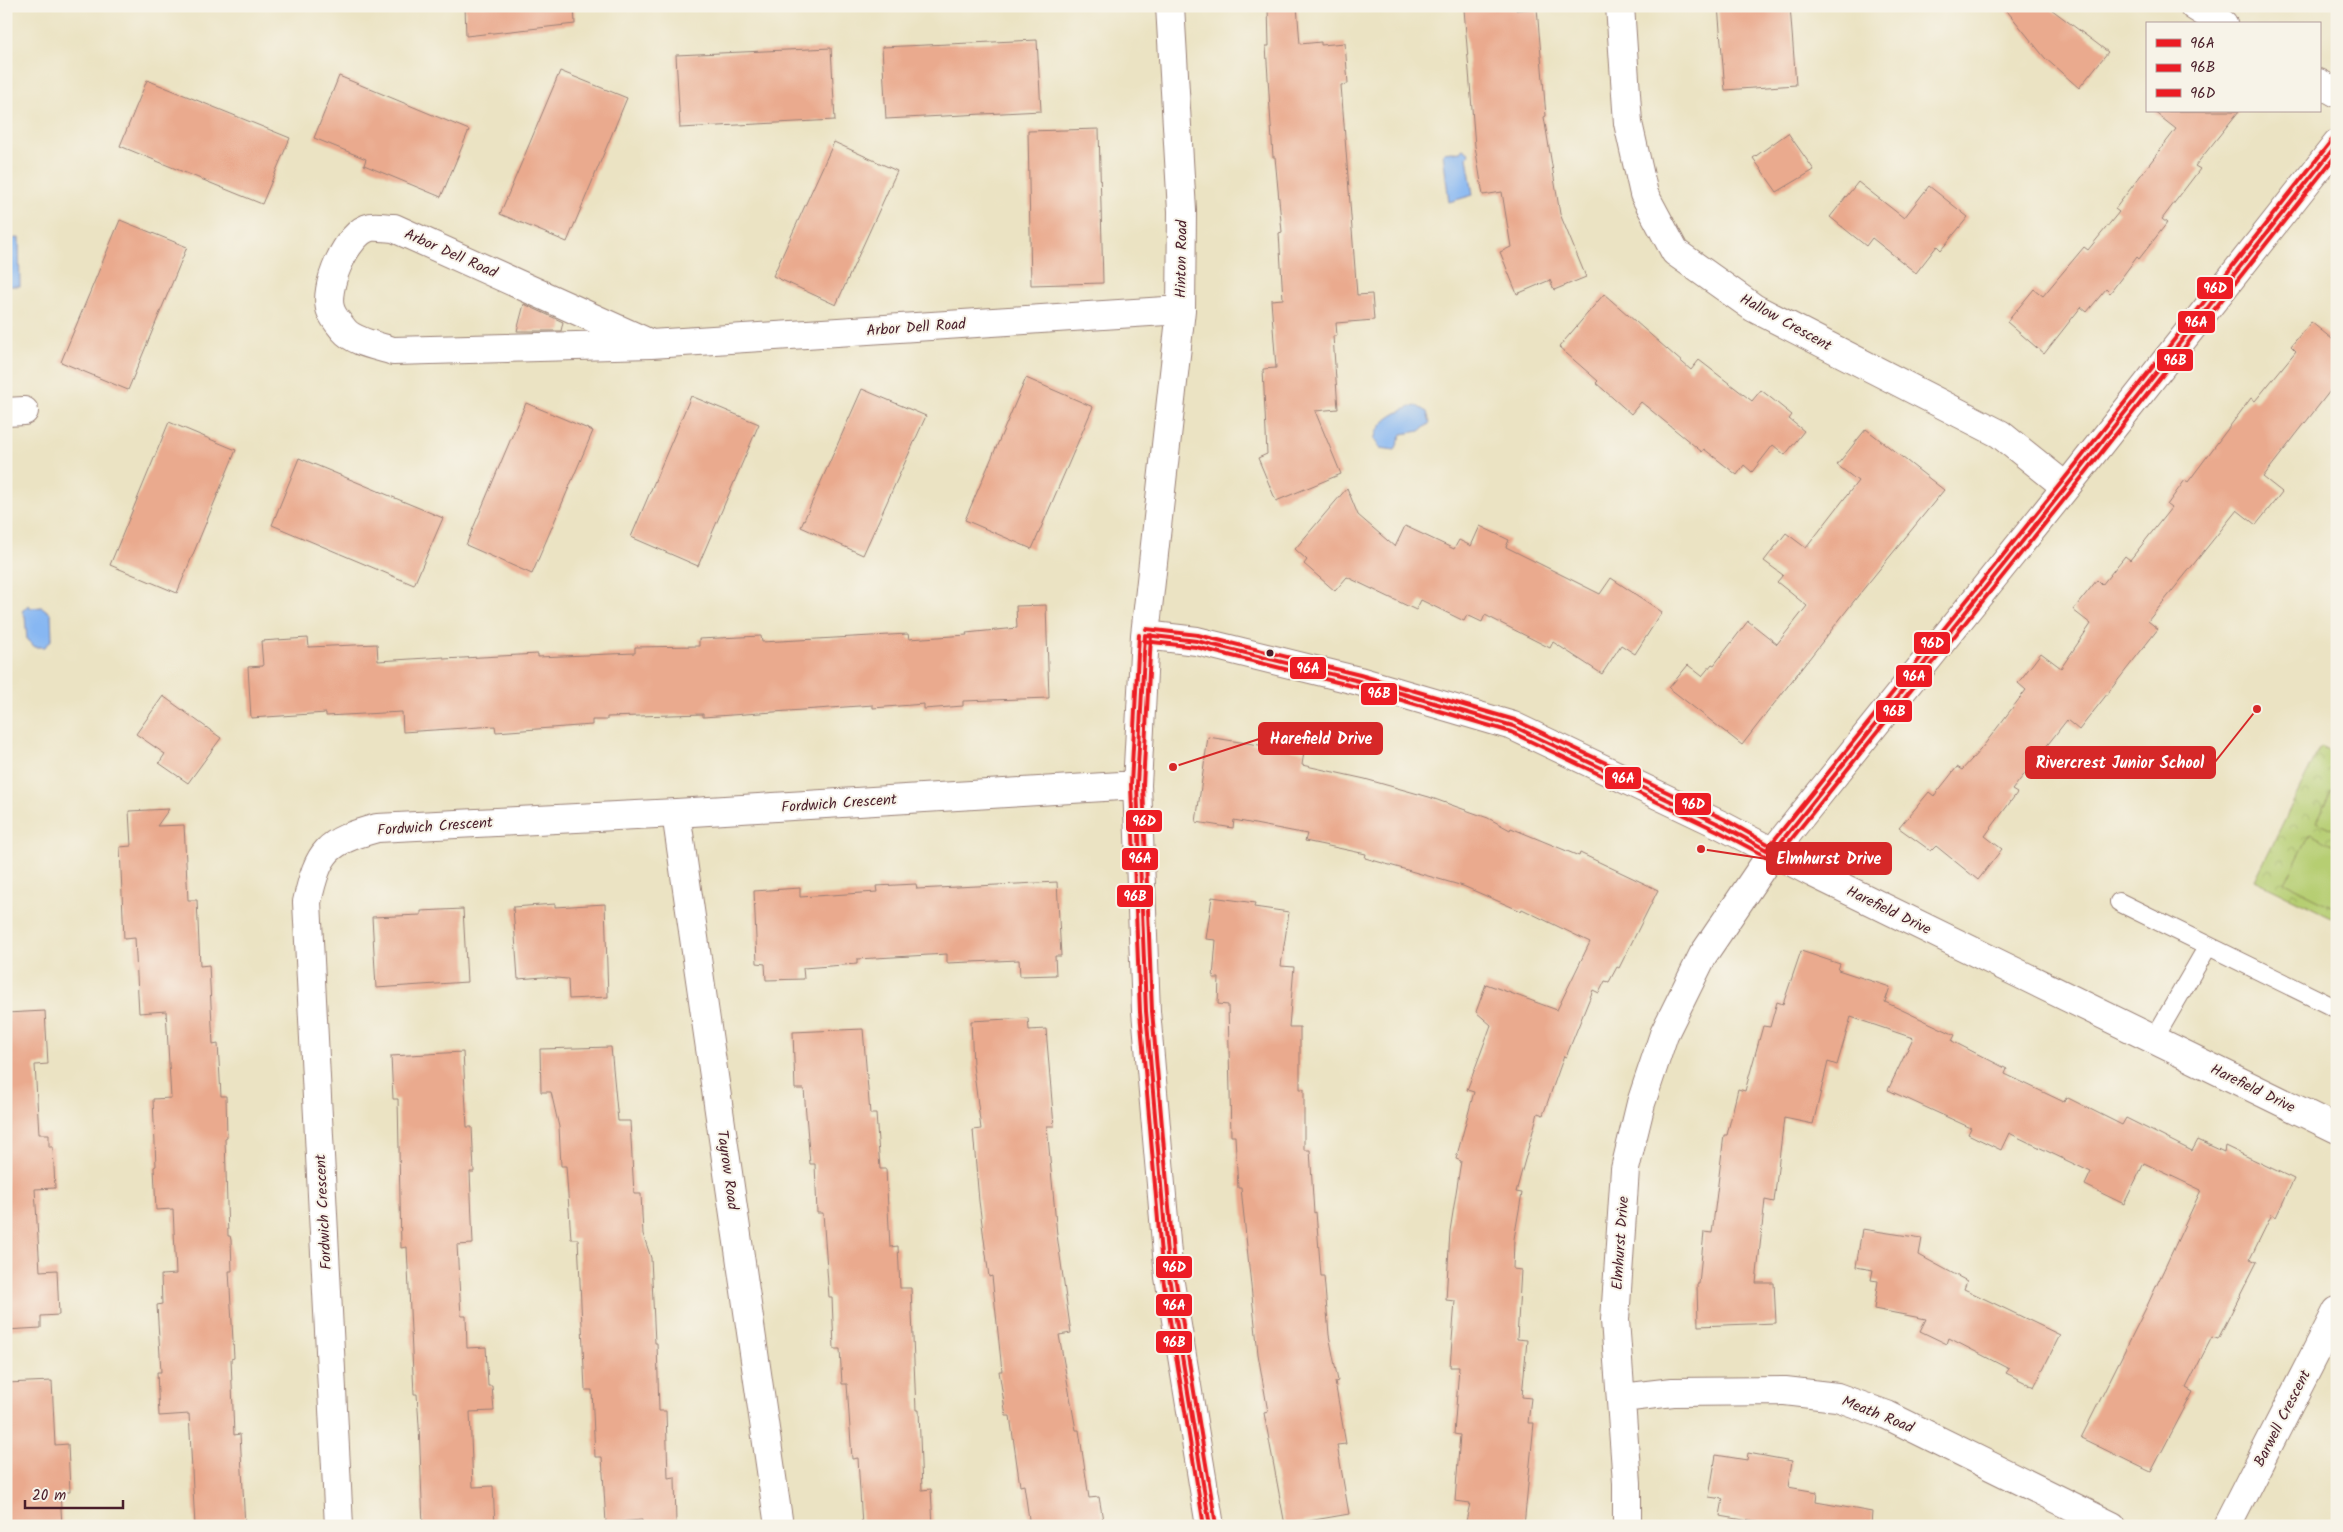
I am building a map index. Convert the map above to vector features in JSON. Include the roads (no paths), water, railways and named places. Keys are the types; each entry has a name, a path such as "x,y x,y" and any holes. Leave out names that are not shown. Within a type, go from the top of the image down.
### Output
{"street":[{"name":"Hinton Road","path":"1170,6 1182,211 1181,310 1145,635 1137,785 1146,1012 1169,1277 1210,1526"},
{"name":"Hallow Crescent","path":"1620,6 1628,124 1644,194 1675,252 1754,308 2000,434 2066,487"},
{"path":"2194,6 2220,22"},
{"path":"2320,84 2337,93"},
{"name":"Elmhurst Drive","path":"1627,1526 1628,1482 1615,1320 1625,1169 1641,1103 1664,1034 1703,955 1772,853 2066,487 2337,144"},
{"name":"Arbor Dell Road","path":"651,344 394,228 370,227 350,242 335,267 330,311 345,332 365,342 393,351 651,344 1181,310"},
{"name":"Harefield Drive","path":"1145,635 1197,642 1349,678 1513,726 1722,825 1772,853 2337,1129"},
{"name":"Fordwich Crescent","path":"339,1526 307,902 313,876 326,850 347,836 377,828 676,813 1137,785"},
{"name":"Tayrow Road","path":"676,813 779,1526"},
{"name":"Barwell Crescent","path":"2227,1526 2337,1311"},
{"name":"Meath Road","path":"1622,1398 1682,1392 1784,1391 1837,1397 1887,1415 2112,1526"}],"lane":[{"path":"2119,902 2337,1010"},
{"path":"2154,1040 2208,946"}],"water":[{"path":"1463,149 1469,153 1467,157 1473,195 1449,202 1443,153"},
{"path":"19,238 20,286 6,286 6,239"},
{"path":"1415,405 1427,412 1430,423 1420,431 1402,434 1395,450 1380,448 1374,439 1385,421"},
{"path":"29,605 31,608 42,607 51,614 52,639 45,647 35,647 27,640 25,616 22,611"}],"place":[{"name":"Rivercrest Junior School","path":"2257,709"},
{"name":"Harefield Drive","path":"1173,767"},
{"name":"Elmhurst Drive","path":"1701,849"}]}
